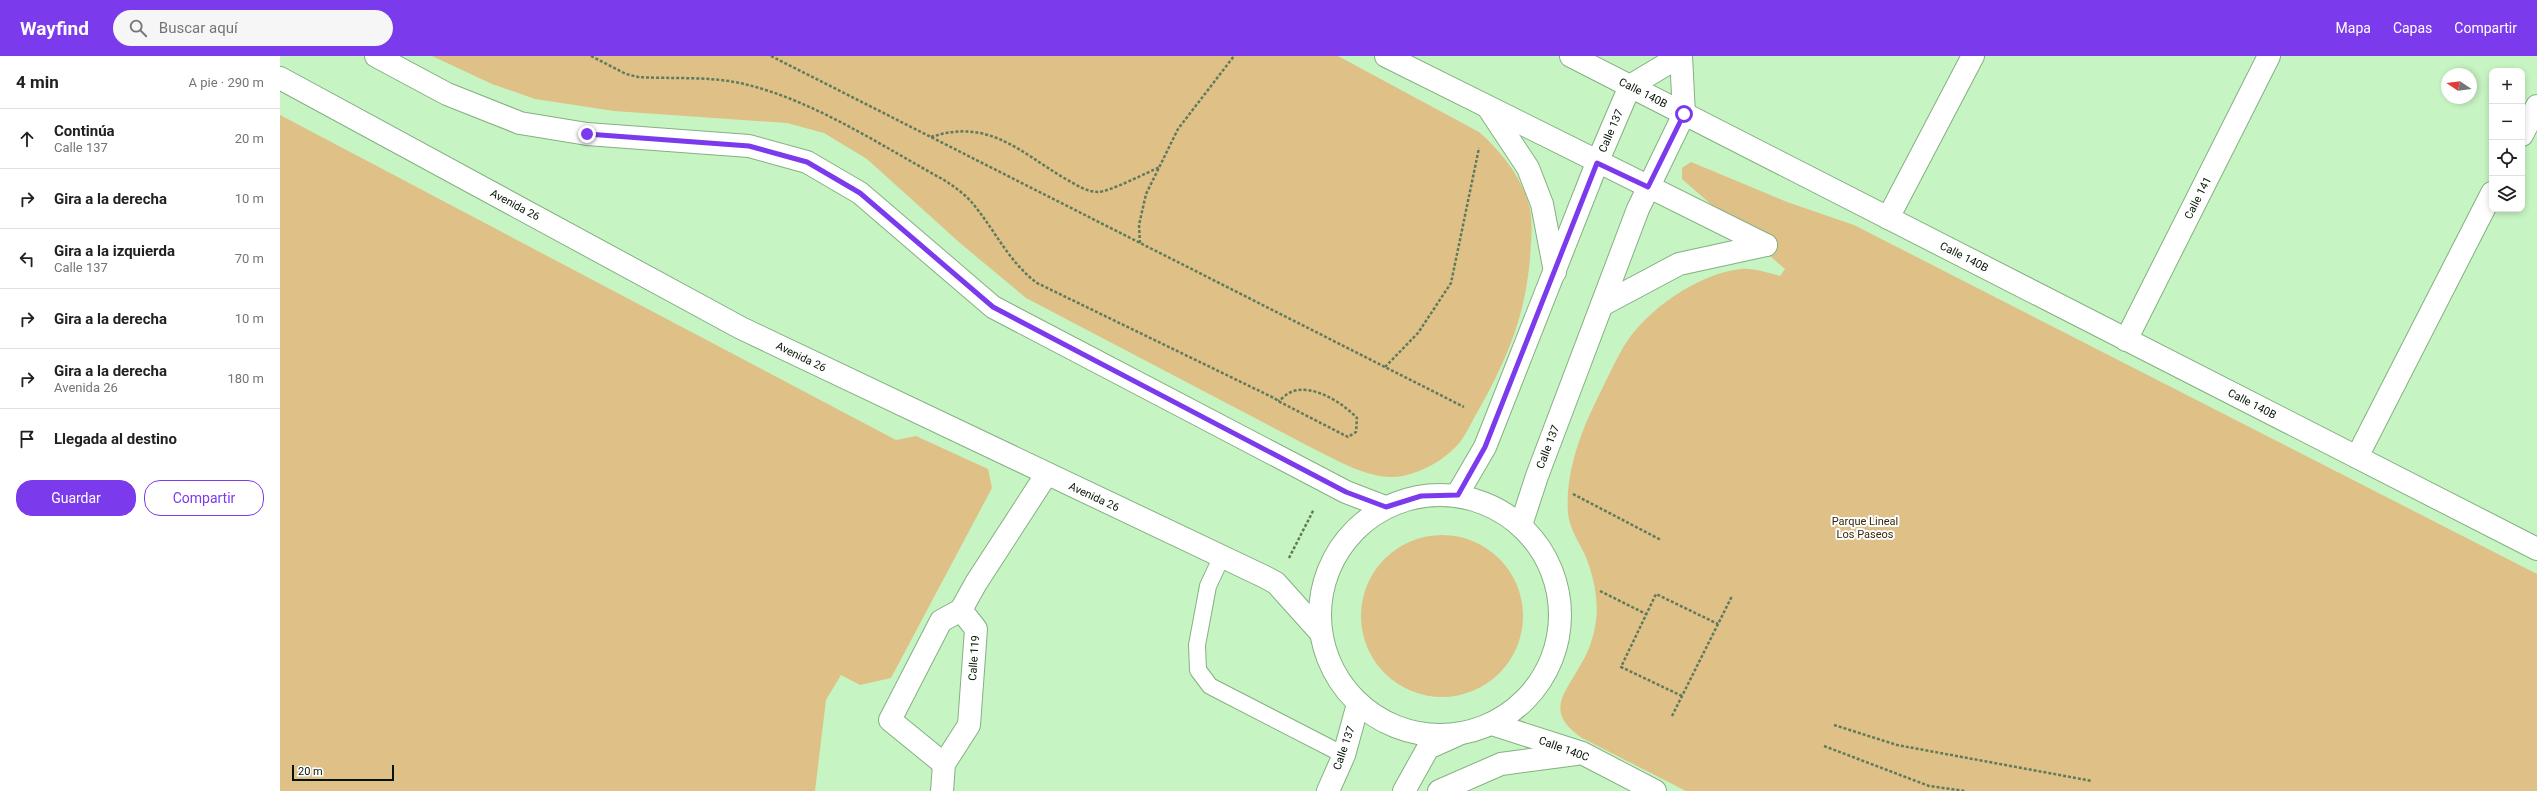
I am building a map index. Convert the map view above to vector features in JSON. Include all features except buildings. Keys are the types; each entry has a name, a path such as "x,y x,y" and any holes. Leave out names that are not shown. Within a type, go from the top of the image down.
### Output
{"street":[{"path":"376,56 447,94 520,123 587,134 749,146 807,162 860,193 993,307 1346,492 1386,507"},
{"path":"1386,56 1597,163 1766,245 1680,264 1602,305"},
{"name":"Calle 140B","path":"1571,56 2537,549"},
{"name":"Calle 137","path":"1458,495 1485,447 1597,163 1630,86 1680,56 1684,114 1648,187 1537,476 1521,525"},
{"path":"1888,218 1973,56"},
{"name":"Calle 141","path":"2126,340 2269,56"},
{"name":"Avenida 26","path":"280,78 741,328 1046,475 1222,556 1276,583 1320,632"},
{"path":"2525,129 2537,106"},
{"path":"1489,108 1528,168 1542,204 1555,272"},
{"path":"2356,457 2489,199"},
{"path":"944,764 890,720 941,621 961,610 984,570 1046,475"},
{"path":"1404,791 1428,748 1457,735 1492,724 1520,706 1541,680 1556,642 1560,616 1556,582 1542,551 1521,525 1492,505 1458,495 1421,496 1386,507 1356,529 1333,559 1321,595 1320,632 1326,655 1336,677 1358,704 1388,724 1422,735 1457,735"},
{"name":"Calle 119","path":"942,791 944,764 969,725 976,629 961,610"},
{"name":"Calle 137","path":"1328,791 1344,755 1358,704"},
{"name":"Calle 140C","path":"1492,724 1582,753 1655,791"},
{"path":"1439,791 1501,764 1582,753"}],"lane":[{"path":"1222,556 1208,586 1197,644 1198,670 1210,686 1344,755"}],"path":[{"path":"591,56 632,76 742,83 777,92 807,106 944,180 961,192 974,205 1021,271 1037,283 1348,437 1356,432 1357,418 1349,409 1326,395 1309,392 1291,392 1278,401"},
{"path":"771,56 1464,407"},
{"path":"1140,243 1139,225 1146,194 1178,129 1234,56"},
{"path":"931,137 950,131 973,130 997,138 1022,150 1081,188 1099,192 1160,167"},
{"path":"1385,367 1418,333 1451,283 1480,146"},
{"path":"1573,494 1661,540"},
{"path":"1288,559 1316,506"},
{"path":"1600,591 1646,614"},
{"path":"1682,696 1621,667 1656,594 1718,624"},
{"path":"1672,716 1732,596"},
{"path":"1834,725 1897,745 2092,781"},
{"path":"1824,746 1929,786 1965,791"}],"green space":[{"path":"432,56 1338,56 1479,132 1503,157 1522,187 1527,198 1531,215 1532,234 1530,258 1524,299 1513,337 1498,373 1460,442 1442,459 1427,468 1403,476 1380,476 1356,469 1333,459 1026,298 960,243 867,159 824,133 787,123 614,111 535,99 492,84"},
{"path":"280,115 896,440 916,436 988,469 992,488 891,678 860,685 841,675 826,700 815,791 280,791"},
{"name":"Parque Lineal Los Paseos","path":"1691,162 1787,202 1854,225 2537,574 2537,791 1686,791 1582,738 1570,729 1563,720 1561,703 1564,694 1589,649 1597,613 1596,596 1591,570 1572,529 1568,513 1569,482 1572,466 1581,436 1593,407 1624,346 1646,319 1675,296 1691,286 1725,272 1751,269 1780,276 1785,269 1682,179 1682,168"},
{"path":"1434,535 1450,535 1466,538 1480,544 1500,558 1510,571 1520,592 1523,616 1520,640 1510,661 1500,674 1487,684 1466,694 1450,697 1434,697 1418,694 1404,688 1390,679 1379,668 1370,654 1364,640 1361,624 1361,608 1364,592 1370,578 1379,564 1390,553 1404,544 1418,538"}],"route":[{"path":"587,134 749,146 807,162 860,193 993,307 1346,492 1386,507 1421,496 1458,495 1485,447 1597,163 1648,187 1684,114"}]}
